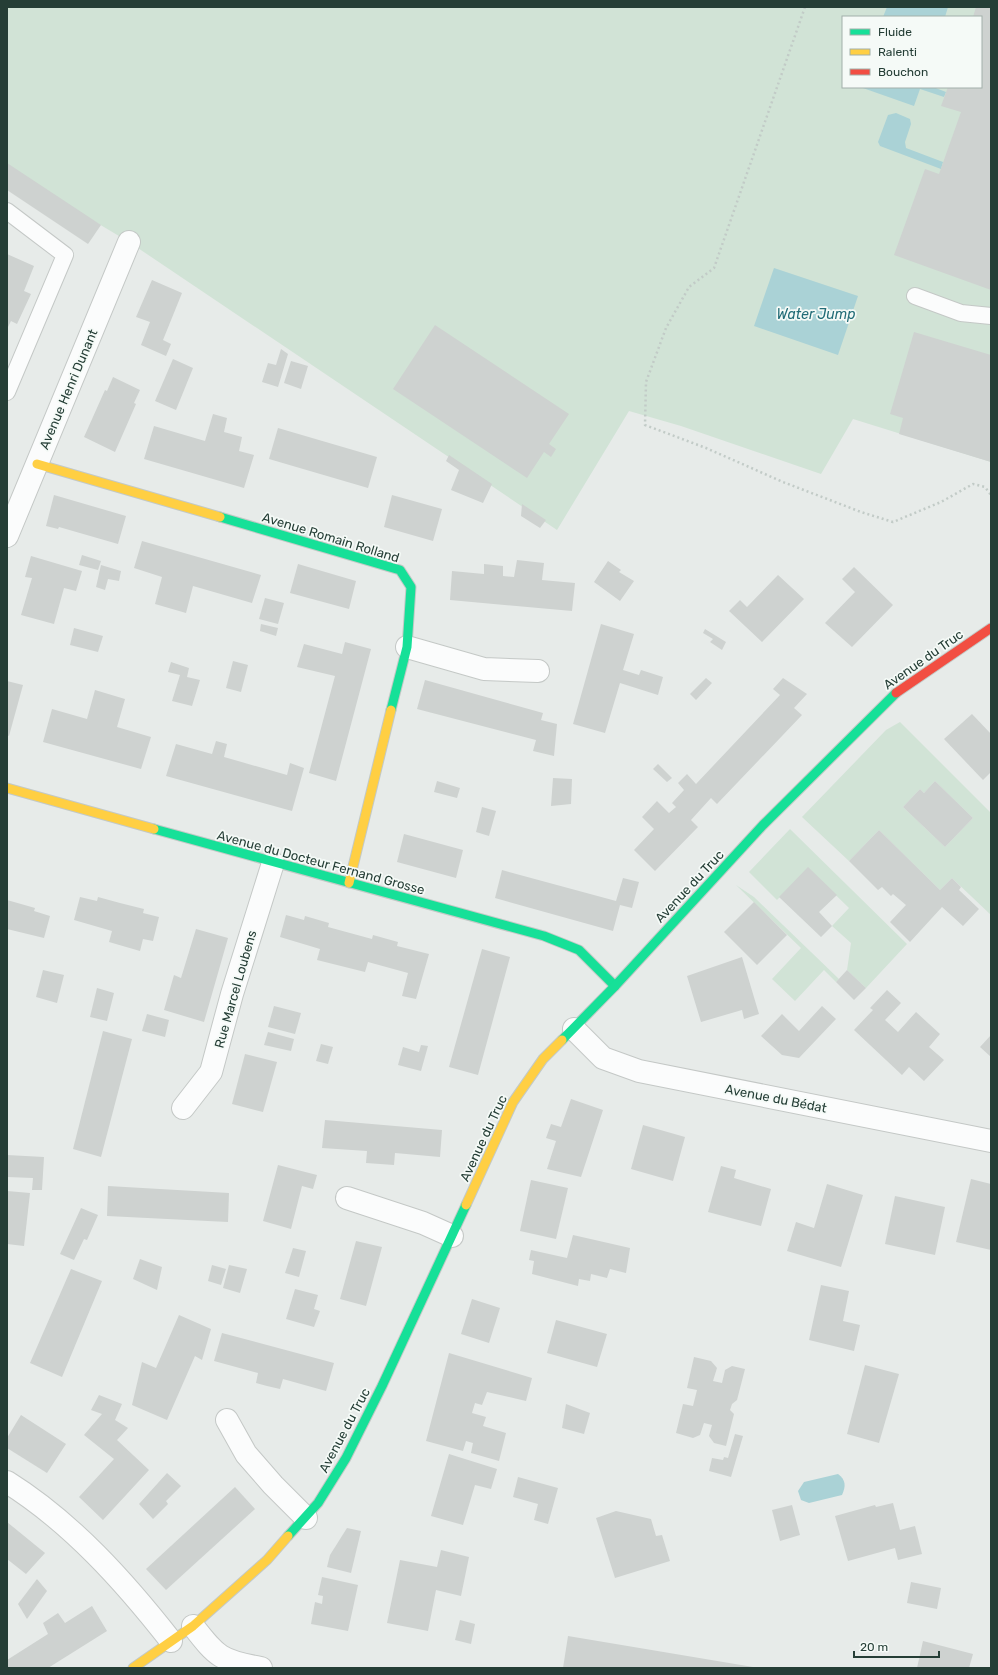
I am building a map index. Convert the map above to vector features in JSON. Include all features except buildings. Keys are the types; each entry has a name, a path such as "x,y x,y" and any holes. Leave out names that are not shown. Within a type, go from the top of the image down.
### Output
{"street":[{"name":"Avenue Henri Dunant","path":"7,536 129,242"},
{"name":"Avenue Romain Rolland","path":"37,464 400,570 411,587 407,647 349,883"},
{"name":"Avenue du Truc","path":"132,1668 193,1626 267,1560 318,1503 346,1458 382,1386 513,1102 544,1059 616,986 748,842 848,737 890,697 991,628"},
{"path":"407,647 484,669 538,671"},
{"name":"Avenue du Docteur Fernand Grosse","path":"7,788 273,863 544,936 579,950 616,986"},
{"name":"Rue Marcel Loubens","path":"183,1108 211,1072 232,994 273,863"},
{"name":"Avenue du Bédat","path":"574,1029 603,1058 639,1071 991,1141"},
{"path":"346,1198 423,1223 452,1236"},
{"path":"227,1420 246,1454 273,1485 306,1518"},
{"path":"7,1482 33,1498 97,1555 171,1641"},
{"path":"193,1626 210,1649 224,1659 241,1665 261,1668"}],"lane":[{"path":"7,211 65,255 7,392"},
{"path":"915,296 961,313 991,316"}],"path":[{"path":"805,7 714,268 689,287 666,328 646,382 645,425 706,448 790,485 860,512 893,522 941,502 973,484 985,487 991,495"}],"green space":[{"path":"7,7 991,7 991,462 853,419 821,474 681,426 629,411 557,530 129,242 7,169"},
{"path":"900,722 991,813 991,915 952,878 940,890 879,830 849,861 802,817 886,730","holes":["935,781 973,818 945,847 903,807 920,789 924,793"]},
{"path":"790,829 907,944 866,988 847,970 851,943 832,926 849,908 808,868 777,900 749,872"},
{"path":"736,885 754,897 839,979 836,982 824,970 795,1001 772,979 801,948"}],"water":[{"path":"887,7 948,7 945,16 883,16"},
{"path":"863,88 936,88 946,92 944,97 920,89 914,106"},
{"path":"896,113 910,119 911,124 905,142 906,148 943,162 941,169 880,146 878,142 888,115"},
{"name":"Water Jump","path":"774,268 858,296 838,355 754,326"},
{"path":"838,1474 844,1481 842,1495 809,1503 801,1500 798,1491 804,1482"}],"traffic: fast":[{"path":"220,517 400,570 411,587 407,647 391,710"},
{"path":"562,1040 615,986 763,825 896,693"},
{"path":"154,829 544,936 579,950 615,986"},
{"path":"288,1536 318,1503 346,1458 382,1386 466,1205"}],"traffic: slow":[{"path":"37,464 220,517"},
{"path":"349,883 391,710"},
{"path":"7,788 154,829"},
{"path":"466,1205 513,1102 543,1059 562,1040"},
{"path":"133,1668 193,1626 267,1560 288,1536"}],"traffic: jam":[{"path":"896,693 991,628"}]}
